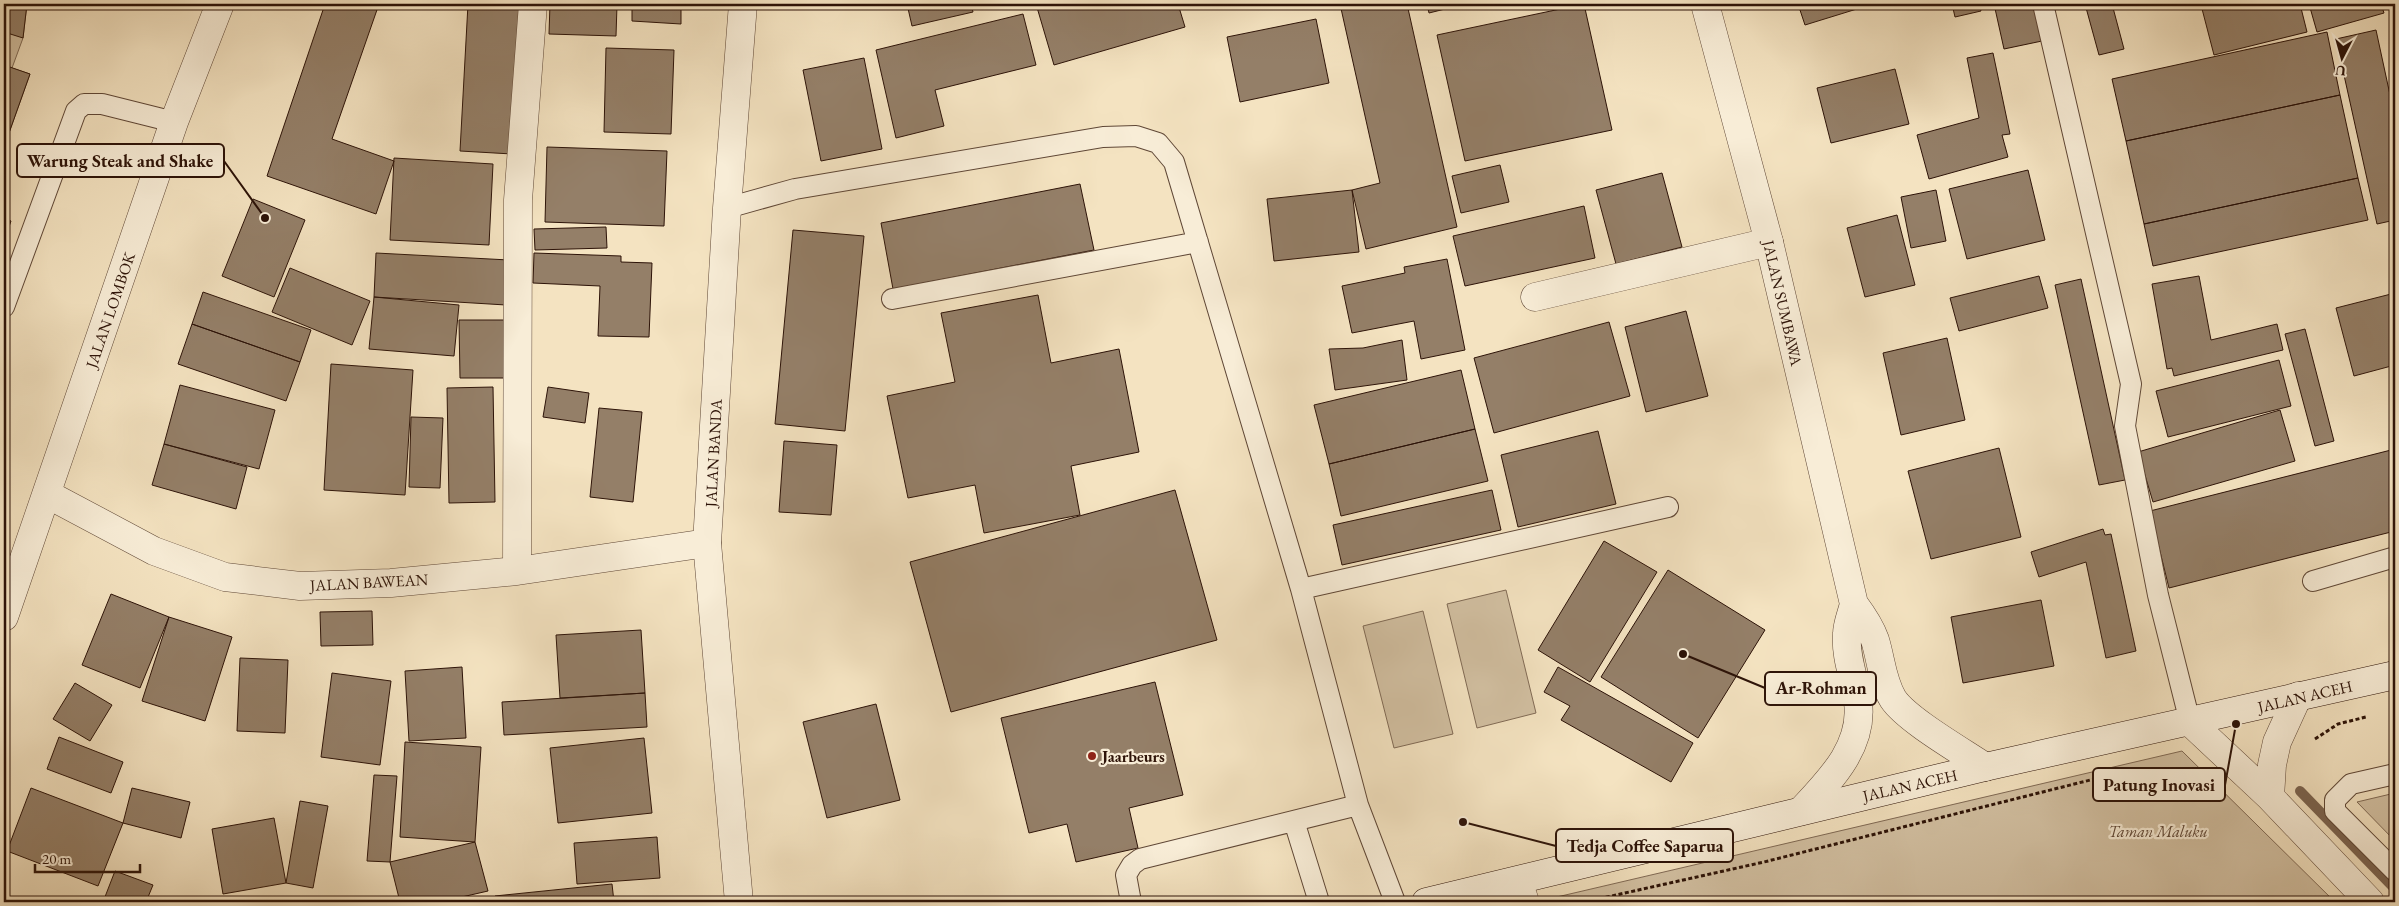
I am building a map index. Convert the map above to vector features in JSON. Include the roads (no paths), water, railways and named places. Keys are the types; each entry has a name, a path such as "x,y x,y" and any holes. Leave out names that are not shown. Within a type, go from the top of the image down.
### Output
{"street":[{"name":"JALAN LOMBOK","path":"4,617 174,122 220,4"},
{"path":"517,571 518,200 533,4"},
{"name":"JALAN BANDA","path":"739,902 707,543 727,208 743,4"},
{"name":"JALAN SUMBAWA","path":"1705,4 1769,242 1854,604 1868,623 1893,699 1905,711 1985,767"},
{"path":"1535,297 1769,242"},
{"name":"JALAN BAWEAN","path":"47,494 154,551 225,577 300,586 391,583 517,571 707,543"},
{"name":"JALAN SUMBAWA","path":"1801,811 1836,774 1848,753 1858,723 1858,704 1846,633 1854,604"},
{"name":"JALAN ACEH","path":"1426,902 1521,892 1801,811 1985,767 2395,675"},
{"path":"2270,797 2272,765 2277,742 2298,696"},
{"path":"2190,722 2270,797 2370,902"}],"lane":[{"path":"2043,4 2131,384 2125,426 2158,595 2190,722"},
{"path":"4,307 76,111 84,104 102,104 174,122"},
{"path":"727,208 795,189 1102,137 1136,136 1158,143 1174,162 1301,589 1358,805 1395,902"},
{"path":"892,299 1198,242"},
{"path":"1301,589 1668,507"},
{"path":"2313,582 2395,557"},
{"path":"2395,774 2351,784 2335,800 2335,811 2395,871"},
{"path":"1131,902 1126,875 1132,865 1140,859 1358,805"},
{"path":"1294,821 1319,902"}],"waterway":[{"path":"2300,791 2395,889"}],"place":[{"name":"Warung Steak and Shake","path":"265,218"},
{"name":"Ar-Rohman","path":"1683,654"},
{"name":"Patung Inovasi","path":"2236,724"},
{"name":"Jaarbeurs","path":"1092,756"},
{"name":"Tedja Coffee Saparua","path":"1463,822"}],"park label":[{"name":"Taman Maluku","path":"2158,831"}]}
